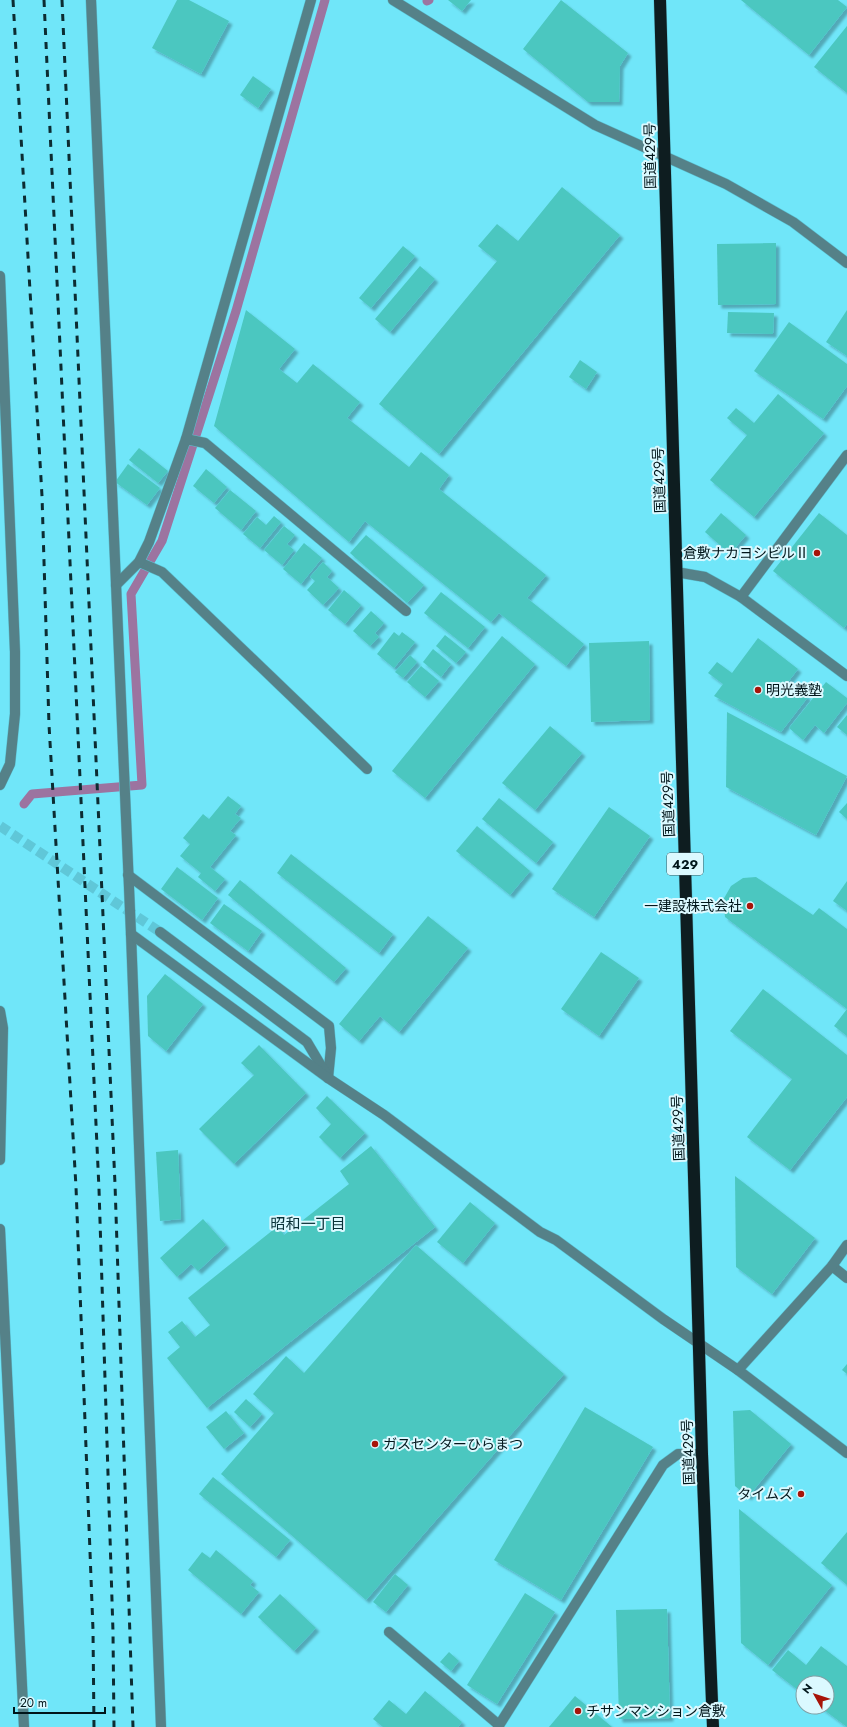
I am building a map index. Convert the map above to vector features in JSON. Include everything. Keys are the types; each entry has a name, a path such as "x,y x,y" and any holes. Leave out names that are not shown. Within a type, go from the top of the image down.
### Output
{"highway":[{"name":"国道429号","path":"660,0 702,1454 713,1727"}],"street":[{"path":"91,0 131,934 161,1727"},
{"path":"116,585 145,564 149,542 189,440 311,0"},
{"path":"393,0 595,125 665,155 726,184 793,222 847,263"},
{"path":"0,276 15,652 15,714 10,764 0,785"},
{"path":"189,440 205,442 406,611"},
{"path":"742,597 847,455"},
{"path":"145,564 162,572 367,769"},
{"path":"676,572 705,577 742,597 847,676"},
{"path":"128,875 329,1026 331,1048 328,1078"},
{"path":"160,932 307,1042 328,1078"},
{"path":"131,934 328,1078 384,1114 540,1232 556,1240 738,1370 847,1453"},
{"path":"0,1011 3,1028 0,1160"},
{"path":"0,1229 24,1727"},
{"path":"738,1370 832,1266 847,1245"},
{"path":"832,1266 847,1278"},
{"path":"389,1632 498,1726 664,1465 678,1454 702,1454"}],"building":[{"path":"177,0 189,0 229,21 201,74 152,48"},
{"path":"448,0 471,0 462,11"},
{"path":"561,0 628,53 620,66 619,102 588,102 523,49"},
{"path":"741,0 838,0 847,7 809,55"},
{"path":"847,26 847,93 814,67"},
{"path":"253,76 271,89 258,108 240,95"},
{"path":"562,187 620,235 439,454 379,404 497,261 478,246 497,224 518,241"},
{"path":"776,243 776,304 718,305 717,244"},
{"path":"403,246 415,256 371,308 359,298"},
{"path":"420,266 435,279 390,332 375,319"},
{"path":"246,310 295,349 279,369 297,383 313,364 360,402 347,418 409,467 421,452 449,475 439,489 546,575 527,598 584,644 566,666 499,613 491,622 365,521 349,542 214,426"},
{"path":"847,310 847,356 826,342"},
{"path":"728,312 774,313 773,334 727,333"},
{"path":"789,322 847,364 847,386 823,419 754,371"},
{"path":"580,360 597,372 586,389 569,377"},
{"path":"778,394 824,433 754,517 710,480 747,435 727,418 736,408 754,423"},
{"path":"139,448 168,471 158,483 129,460"},
{"path":"128,464 160,488 147,505 115,482"},
{"path":"206,469 227,487 214,503 193,486"},
{"path":"230,490 256,511 241,530 215,508"},
{"path":"721,513 746,535 730,554 705,532"},
{"name":"倉敷ナカヨシビルⅡ","path":"819,513 847,535 847,624 844,628 773,571"},
{"path":"274,516 281,522 260,548 243,534 257,517 266,525"},
{"path":"284,526 295,535 287,544 294,550 282,565 264,550"},
{"path":"366,535 424,585 407,603 350,553"},
{"path":"304,543 322,558 301,584 283,569"},
{"path":"323,562 332,571 327,577 339,588 323,605 307,590 315,581 310,577"},
{"path":"344,590 361,605 345,624 328,610"},
{"path":"441,592 485,627 468,648 424,613"},
{"path":"371,611 384,623 375,633 379,637 370,646 353,631"},
{"path":"394,632 399,636 402,632 415,642 394,668 377,654"},
{"path":"445,635 466,652 456,663 436,646"},
{"path":"502,636 535,664 425,798 392,771"},
{"name":"明光義塾","path":"758,638 798,669 788,682 808,697 781,732 714,696 723,684 708,673 717,662 732,673"},
{"path":"649,641 650,720 591,722 589,643"},
{"path":"433,649 451,664 441,677 423,662"},
{"path":"410,655 417,662 403,678 395,672"},
{"path":"421,666 439,681 425,697 407,682"},
{"path":"826,682 847,698 847,703 824,733 815,725 803,740 789,728"},
{"path":"727,712 847,776 816,835 726,787"},
{"path":"847,715 847,735 837,727"},
{"path":"550,726 582,753 535,810 502,783"},
{"path":"228,796 241,806 235,814 241,818 230,831 236,835 210,867 225,879 215,891 198,877 201,873 180,856 190,844 183,838 203,814 209,819"},
{"path":"499,798 553,842 536,863 482,819"},
{"path":"847,803 847,819 839,812"},
{"path":"609,807 650,836 594,917 552,889"},
{"path":"477,826 530,871 510,895 456,851"},
{"path":"291,854 393,934 379,953 277,873"},
{"path":"177,867 218,898 202,920 161,889"},
{"path":"756,877 813,915 819,908 847,929 847,1009 725,917 723,900 731,886 743,878"},
{"path":"240,880 346,968 334,982 228,895"},
{"path":"847,881 847,911 833,901"},
{"path":"224,904 262,931 248,951 210,923"},
{"path":"428,916 468,948 399,1032 380,1016 359,1041 339,1024"},
{"path":"601,952 639,978 599,1036 561,1009"},
{"path":"165,974 203,1004 166,1051 148,1036 147,996"},
{"path":"763,989 847,1055 847,1097 790,1170 747,1137 792,1079 730,1031"},
{"path":"847,1009 847,1036 834,1026"},
{"path":"259,1045 306,1093 234,1164 199,1129 254,1075 241,1063"},
{"path":"327,1096 365,1133 340,1158 319,1137 331,1124 316,1108"},
{"path":"371,1146 435,1227 207,1408 167,1358 180,1347 168,1332 182,1321 195,1337 210,1325 188,1298 278,1226 284,1235 349,1184 340,1171"},
{"path":"178,1150 181,1219 160,1221 156,1152"},
{"path":"735,1176 815,1238 772,1294 736,1267"},
{"path":"470,1202 495,1223 463,1263 437,1242"},
{"path":"203,1219 226,1245 198,1271 191,1264 177,1277 160,1258"},
{"name":"ガスセンターひらまつ","path":"416,1245 564,1374 366,1600 221,1474 274,1413 253,1394 286,1356 304,1373"},
{"path":"847,1364 847,1374 842,1370"},
{"path":"246,1399 262,1414 250,1427 234,1412"},
{"path":"585,1407 653,1447 561,1600 494,1560"},
{"path":"750,1410 791,1444 748,1497 735,1486 733,1411"},
{"path":"226,1411 244,1433 224,1449 206,1427"},
{"path":"213,1477 290,1540 276,1557 199,1494"},
{"path":"739,1509 832,1585 768,1665 741,1643"},
{"path":"847,1532 847,1585 821,1563"},
{"path":"216,1550 253,1581 250,1585 259,1592 241,1614 188,1570 202,1552 210,1558"},
{"path":"395,1574 408,1585 386,1612 373,1602"},
{"path":"525,1593 555,1612 497,1704 467,1685"},
{"path":"280,1594 316,1628 294,1651 258,1617"},
{"path":"667,1609 670,1718 619,1719 616,1610"},
{"path":"821,1646 847,1666 847,1727 831,1715 835,1715 835,1675 795,1675 795,1688 772,1670 788,1650 806,1665"},
{"path":"449,1652 459,1661 451,1671 440,1662"},
{"path":"425,1691 462,1722 458,1727 383,1727 373,1719 389,1700 406,1714"},
{"name":"チサンマンション倉敷","path":"575,1696 612,1727 549,1727"}],"waterway":[{"path":"24,804 32,794 142,785 131,594 162,541 236,311 325,0"}],"tunnel":[{"path":"0,826 160,932"}],"railway":[{"path":"13,0 42,496 49,725 76,1187 93,1630 94,1727"},
{"path":"44,0 99,1189 113,1632 114,1727"},
{"path":"62,0 115,1184 133,1727"}],"place":[{"name":"倉敷ナカヨシビルⅡ","path":"817,553"},
{"name":"明光義塾","path":"758,690"},
{"name":"一建設株式会社","path":"750,906"},
{"name":"ガスセンターひらまつ","path":"375,1444"},
{"name":"タイムズ","path":"801,1494"},
{"name":"チサンマンション倉敷","path":"578,1711"}],"district":[{"name":"昭和一丁目","path":"308,1224"}]}
